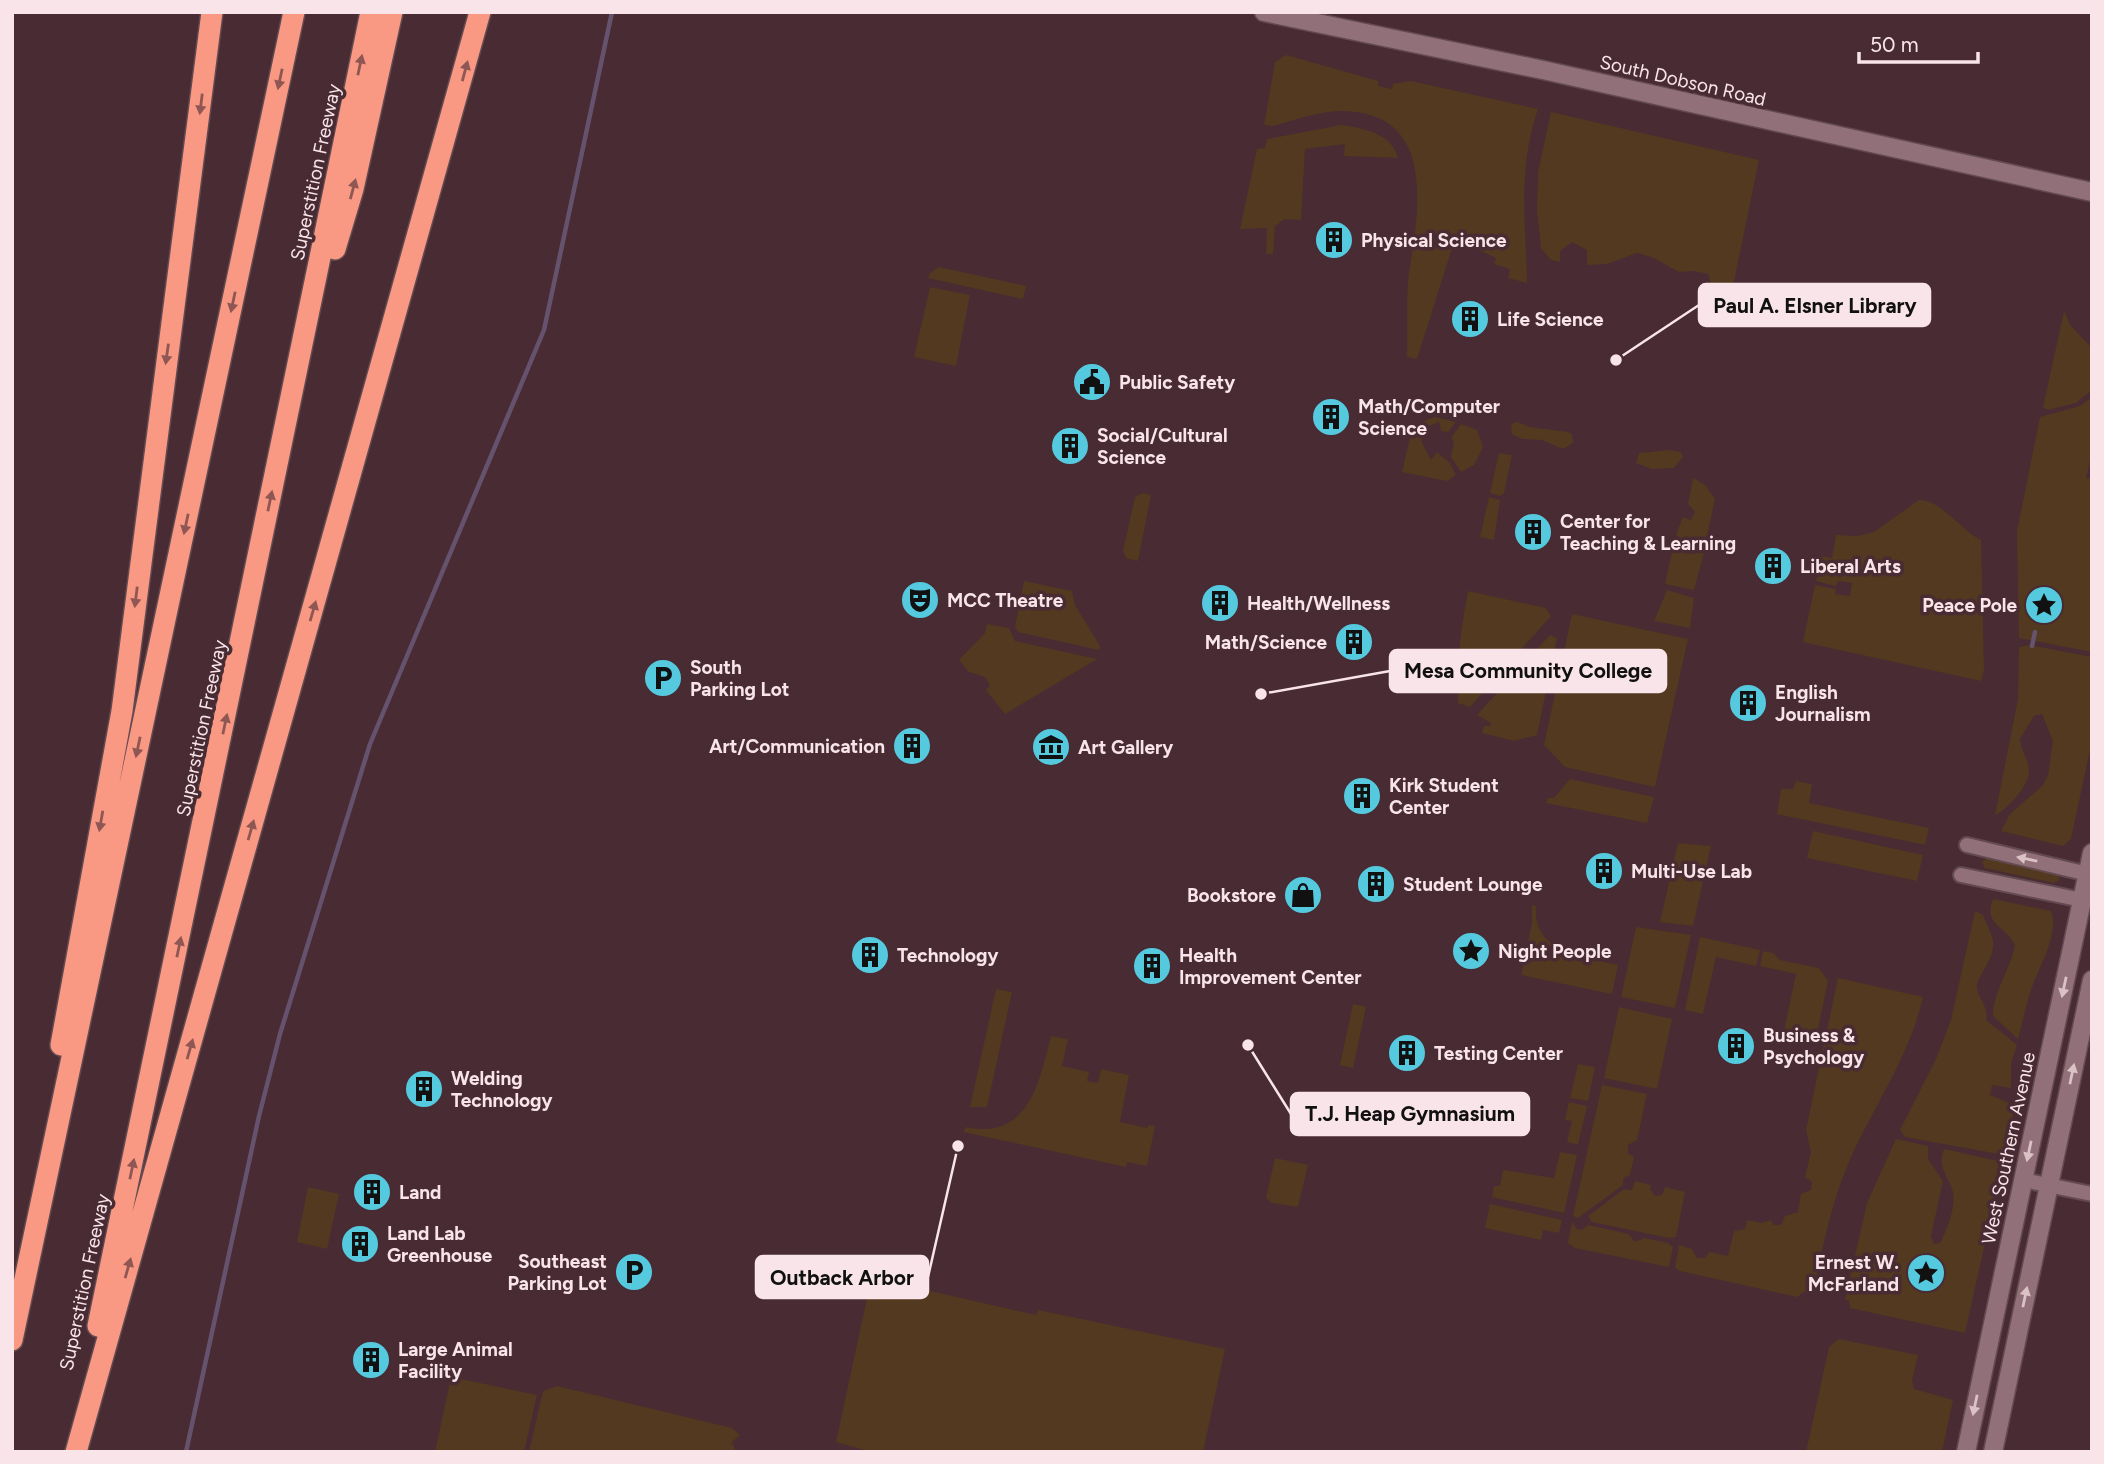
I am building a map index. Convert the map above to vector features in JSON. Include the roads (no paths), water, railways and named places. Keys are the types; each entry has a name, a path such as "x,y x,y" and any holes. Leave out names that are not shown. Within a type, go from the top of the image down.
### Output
{"highway":[{"path":"12,1311 121,711 212,12"},
{"path":"12,1340 294,12"},
{"name":"Superstition Freeway","path":"74,1452 371,12"},
{"path":"297,372 354,189 392,12"},
{"path":"74,1452 481,12"}],"main road":[{"name":"South Dobson Road","path":"1264,12 1543,70 2092,192"},
{"name":"West Southern Avenue","path":"1966,1452 2023,1180 2087,899 2092,853"},
{"path":"1993,1452 2092,980"}],"street":[{"path":"1967,845 2090,874"},
{"path":"1961,875 2087,899"},
{"path":"2023,1180 2092,1194"}],"waterway":[{"path":"186,1452 259,1116 280,1034 370,744 544,330 612,12"},
{"path":"2032,646 2035,632"}],"place":[{"name":"Physical Science","path":"1334,240"},
{"name":"Life Science","path":"1470,319"},
{"name":"Paul A. Elsner Library","path":"1616,360"},
{"name":"Public Safety","path":"1092,382"},
{"name":"Math/Computer Science","path":"1331,417"},
{"name":"Social/Cultural Science","path":"1070,446"},
{"name":"Center for Teaching & Learning","path":"1533,532"},
{"name":"Liberal Arts","path":"1773,566"},
{"name":"MCC Theatre","path":"920,600"},
{"name":"Health/Wellness","path":"1220,603"},
{"name":"Peace Pole","path":"2044,605"},
{"name":"Math/Science","path":"1354,642"},
{"name":"South Parking Lot","path":"663,678"},
{"name":"Mesa Community College","path":"1261,694"},
{"name":"English Journalism","path":"1748,703"},
{"name":"Art/Communication","path":"912,746"},
{"name":"Art Gallery","path":"1051,747"},
{"name":"Kirk Student Center","path":"1362,796"},
{"name":"Multi-Use Lab","path":"1604,871"},
{"name":"Student Lounge","path":"1376,884"},
{"name":"Bookstore","path":"1303,895"},
{"name":"Night People","path":"1471,951"},
{"name":"Technology","path":"870,955"},
{"name":"Health Improvement Center","path":"1152,966"},
{"name":"T.J. Heap Gymnasium","path":"1248,1045"},
{"name":"Business & Psychology","path":"1736,1046"},
{"name":"Testing Center","path":"1407,1053"},
{"name":"Welding Technology","path":"424,1089"},
{"name":"Outback Arbor","path":"958,1146"},
{"name":"Land","path":"372,1192"},
{"name":"Land Lab Greenhouse","path":"360,1244"},
{"name":"Southeast Parking Lot","path":"634,1272"},
{"name":"Ernest W. McFarland","path":"1926,1273"},
{"name":"Large Animal Facility","path":"371,1360"}]}
